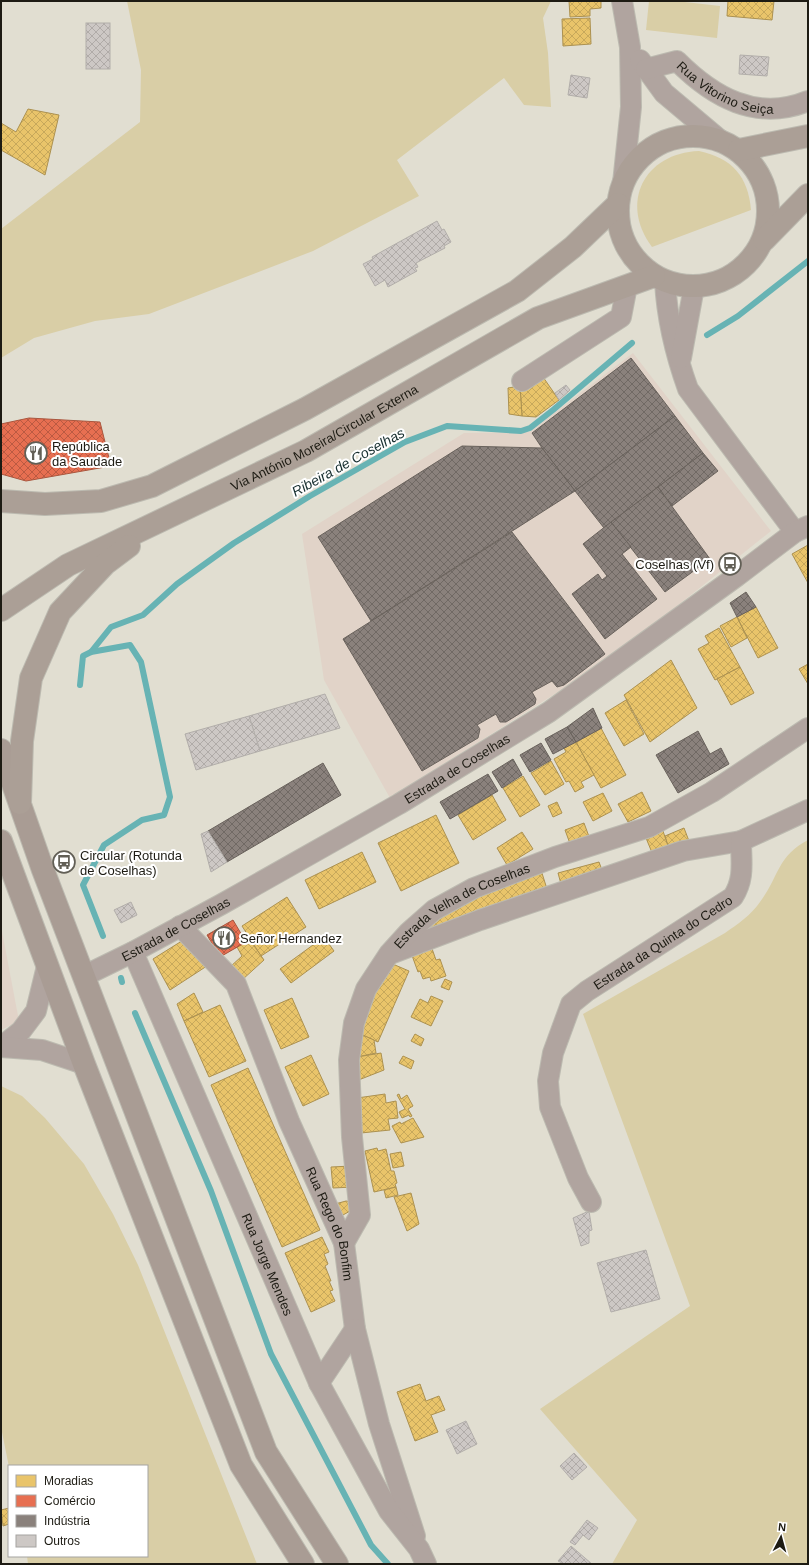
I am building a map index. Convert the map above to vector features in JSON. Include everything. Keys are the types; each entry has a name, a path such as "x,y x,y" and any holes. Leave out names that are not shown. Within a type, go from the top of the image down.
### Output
{"highway":[{"path":"1,501 45,504 101,501 152,486 305,409 516,290 573,247 620,193 635,163 653,147 675,138 698,136 730,146 756,168 766,191 769,216 764,240"},
{"path":"730,146 808,136"},
{"path":"620,193 618,225 625,245 637,262 659,279 694,287 716,284 736,274 752,259 764,240 808,195"},
{"name":"Via António Moreira/Circular Externa","path":"1,610 68,565 306,451 538,318 627,286 659,279"},
{"path":"20,802 22,740 32,678 60,612 104,564 162,519"}],"main road":[{"path":"1,750 43,870 266,1452 337,1564"},
{"path":"1,841 84,1064 241,1465 303,1564"}],"street":[{"path":"620,193 631,107 630,47 622,1"},
{"path":"630,47 664,93 730,146"},
{"name":"Rua Vitorino Seiça","path":"646,69 677,61 694,78 725,98 751,108 777,109 808,102"},
{"path":"659,279 679,366 688,389 801,529"},
{"path":"522,381 621,317 627,286"},
{"path":"679,366 694,287"},
{"name":"Estrada de Coselhas","path":"84,976 133,952 399,804 549,712 801,529"},
{"name":"Estrada Velha de Coselhas","path":"344,1242 360,1215 352,1137 349,1060 354,1023 366,989 389,954 409,932 434,910 474,888 555,857 649,827 712,792 808,728"},
{"path":"389,954 480,920 683,851 740,841 808,810"},
{"name":"Estrada da Quinta do Cedro","path":"591,1202 578,1178 550,1107 548,1081 553,1053 571,1004 587,991 733,897 740,886 742,874 740,841"},
{"name":"Rua Rego do Bonfim","path":"180,926 236,984 289,1121 344,1242 355,1329 379,1424 423,1557"},
{"name":"Rua Jorge Mendes","path":"133,952 319,1383 389,1511 423,1557"},
{"path":"1,1047 20,1030 36,1011 47,966"},
{"path":"1,1047 42,1050 84,1064"},
{"path":"319,1383 355,1329"}],"shaded area":[{"path":"127,1 551,1 543,18 548,53 551,107 524,105 504,78 397,160 419,196 313,251 149,314 95,321 34,338 1,358 1,229 140,122 141,70"},
{"path":"649,1 676,1 720,6 717,38 646,30"},
{"path":"699,151 721,158 736,170 746,187 751,210 652,247 642,230 638,214 638,198 642,183 651,171 664,161 680,154"},
{"path":"633,353 771,531 612,658 390,798 324,680 302,534 464,433 529,432"},
{"path":"808,840 808,1564 612,1564 637,1520 540,1409 690,1306 583,1014 725,933 739,923 753,911 760,902 784,860 798,846"},
{"path":"1,926 19,1021 1,1030"},
{"path":"1,1086 22,1096 45,1118 84,1164 113,1214 138,1265 257,1564 28,1564 27,1557 148,1557 148,1465 9,1465 1,1427"}],"building: Moradias":[{"path":"569,1 601,1 601,8 590,9 590,16 570,17"},
{"path":"728,1 774,1 772,20 727,16"},
{"path":"590,18 591,44 563,46 562,19"},
{"path":"28,109 59,115 45,175 1,150 1,123 16,132"},
{"path":"543,377 559,400 536,417 522,416 520,386"},
{"path":"520,386 522,416 509,414 508,388"},
{"path":"808,545 808,583 792,554"},
{"path":"756,607 778,648 758,658 737,617"},
{"path":"737,617 747,638 731,647 720,626"},
{"path":"719,628 740,667 715,680 698,649 709,643 705,636"},
{"path":"671,660 697,708 650,742 624,695"},
{"path":"808,664 808,684 799,669"},
{"path":"740,667 754,693 731,705 717,679"},
{"path":"626,700 644,734 624,746 605,713"},
{"path":"601,728 626,775 601,788 576,742"},
{"path":"576,742 594,775 581,782 584,787 575,792 569,781 566,782 554,759 566,752 564,748"},
{"path":"551,761 564,784 545,795 531,773"},
{"path":"523,776 540,805 520,817 503,788"},
{"path":"642,792 651,811 628,822 618,804"},
{"path":"603,793 612,811 593,821 583,802"},
{"path":"492,795 506,820 473,840 458,815"},
{"path":"557,802 562,813 553,817 548,806"},
{"path":"436,815 459,863 401,891 378,843"},
{"path":"584,823 591,842 572,849 565,830"},
{"path":"684,828 689,841 669,849 665,836"},
{"path":"663,831 669,849 653,855 646,838"},
{"path":"522,832 533,849 507,865 497,848"},
{"path":"362,852 376,882 319,909 305,880"},
{"path":"599,862 602,870 561,884 558,873"},
{"path":"541,870 547,889 425,936 429,920 502,884"},
{"path":"287,897 306,927 261,956 242,926"},
{"path":"324,937 334,951 291,983 280,969"},
{"path":"185,939 210,964 170,990 153,959"},
{"path":"250,940 264,960 242,980 230,967 242,956 237,947"},
{"path":"430,943 436,960 440,959 446,976 431,981 430,977 423,979 420,971 418,972 410,950"},
{"path":"388,962 409,971 378,1042 358,1033"},
{"path":"445,979 452,982 449,990 441,987"},
{"path":"194,993 203,1012 184,1021 177,1004"},
{"path":"431,996 443,1001 431,1026 411,1017 420,999 428,1003"},
{"path":"292,998 309,1037 281,1049 264,1010"},
{"path":"220,1005 246,1061 209,1077 184,1021"},
{"path":"358,1033 374,1040 376,1053 357,1057"},
{"path":"415,1034 424,1039 421,1046 411,1041"},
{"path":"381,1053 384,1070 356,1081 357,1057"},
{"path":"311,1055 329,1094 303,1106 285,1067"},
{"path":"403,1056 414,1061 411,1069 399,1063"},
{"path":"248,1068 320,1230 282,1247 211,1085"},
{"path":"385,1094 386,1103 396,1101 398,1118 388,1119 390,1130 361,1133 357,1098"},
{"path":"399,1094 401,1099 407,1095 413,1106 408,1109 412,1116 410,1117 409,1115 402,1118 399,1112 405,1109 397,1095"},
{"path":"413,1118 424,1137 401,1143 392,1126 400,1122 401,1124"},
{"path":"377,1148 378,1151 386,1149 391,1171 394,1171 397,1183 395,1184 396,1187 374,1192 365,1151"},
{"path":"401,1152 404,1166 393,1168 390,1154"},
{"path":"351,1166 353,1187 333,1188 331,1167"},
{"path":"396,1187 398,1195 386,1198 384,1190"},
{"path":"411,1193 419,1224 407,1231 394,1197"},
{"path":"346,1201 352,1202 354,1209 341,1216 335,1204"},
{"path":"322,1237 329,1252 324,1254 328,1264 325,1266 333,1290 330,1291 335,1301 311,1312 285,1253"},
{"path":"420,1384 426,1401 439,1396 445,1410 431,1415 438,1432 415,1441 397,1392"},
{"path":"8,1508 8,1524 3,1526 1,1510"}],"building: Comércio":[{"path":"29,418 100,422 111,466 26,481 1,474 1,424"},
{"path":"233,920 246,942 220,957 207,935"}],"building: Indústria":[{"path":"631,358 675,416 575,491 532,433"},
{"path":"675,416 703,453 604,528 575,491"},
{"path":"462,446 542,448 575,491 371,621 318,537"},
{"path":"703,453 718,471 672,506 658,487"},
{"path":"658,487 710,559 665,592 611,522"},
{"path":"611,522 631,547 622,554 657,599 605,639 572,594 598,574 602,580 607,576 583,544"},
{"path":"512,532 605,654 564,685 557,687 552,681 532,692 536,699 535,704 506,722 500,722 496,714 477,725 480,729 478,738 422,771 343,639"},
{"path":"746,592 756,607 737,617 730,603"},
{"path":"593,708 602,728 576,742 567,727"},
{"path":"567,727 576,742 553,754 545,739"},
{"path":"698,731 710,754 721,748 729,764 678,793 656,755"},
{"path":"541,743 551,760 530,772 520,755"},
{"path":"513,759 522,775 502,788 492,772"},
{"path":"323,763 341,795 227,862 208,831"},
{"path":"488,774 498,791 450,819 440,802"}],"building: Outros":[{"path":"86,23 110,23 110,69 86,69"},
{"path":"740,55 769,57 767,76 739,74"},
{"path":"571,75 590,78 587,98 568,95"},
{"path":"437,221 442,230 444,229 451,242 444,246 445,248 416,263 418,267 415,268 417,271 388,287 385,280 375,286 363,264 373,259 372,257"},
{"path":"566,385 570,390 559,400 555,393"},
{"path":"325,694 340,728 260,751 249,716"},
{"path":"249,716 260,751 196,770 185,734"},
{"path":"208,831 227,862 211,872 201,834"},
{"path":"131,902 137,915 121,923 114,910"},
{"path":"589,1211 592,1230 589,1231 589,1243 581,1246 573,1218"},
{"path":"646,1250 660,1299 611,1312 597,1263"},
{"path":"466,1421 477,1444 457,1454 446,1430"},
{"path":"574,1453 587,1467 572,1480 560,1466"},
{"path":"587,1520 598,1528 589,1540 583,1535 575,1545 570,1542"},
{"path":"571,1546 592,1564 564,1564 558,1561"}],"waterway":[{"name":"Ribeira de Coselhas","path":"707,335 738,316 808,261"},
{"name":"Ribeira de Coselhas","path":"91,652 111,627 143,615 177,584 234,543 310,496 405,442 447,426 521,431 530,428 632,343"},
{"path":"80,685 83,656 91,652 130,645 141,662 170,797 164,815 142,820 104,845 83,885 103,936"},
{"path":"121,978 122,982"},
{"path":"135,1013 211,1191 271,1354 371,1545 388,1564"}],"place":[{"name":"República da Saudade","path":"36,453"},
{"name":"Coselhas (Vf)","path":"730,564"},
{"name":"Circular (Rotunda de Coselhas)","path":"64,862"},
{"name":"Señor Hernandez","path":"224,938"}]}
